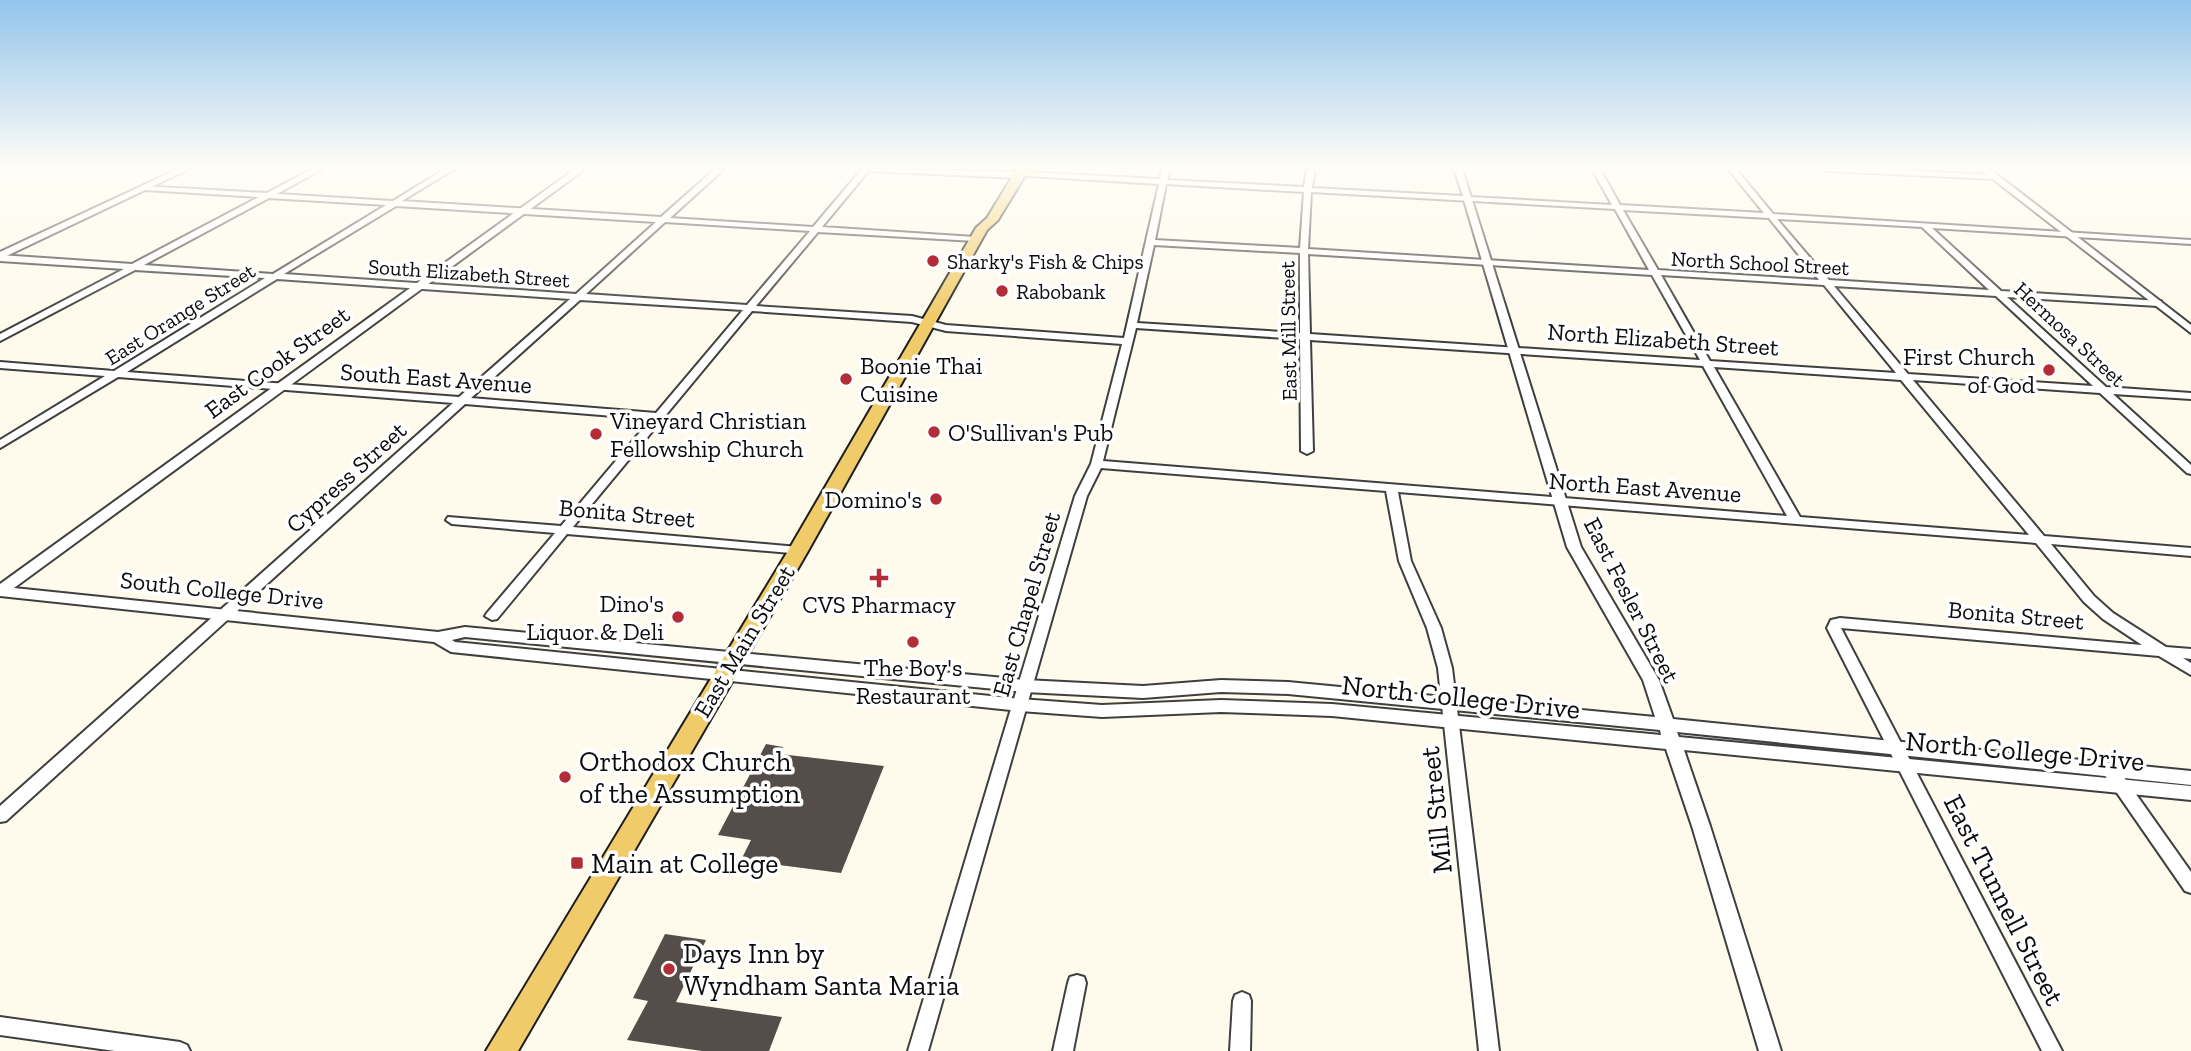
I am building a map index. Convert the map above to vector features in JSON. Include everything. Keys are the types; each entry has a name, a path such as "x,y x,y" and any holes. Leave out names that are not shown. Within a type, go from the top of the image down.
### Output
{"main road":[{"name":"East Main Street","path":"979,233 981,218"},
{"name":"East Main Street","path":"500,1051 931,325 979,233 993,218"}],"street":[{"path":"0,257 82,218"},
{"path":"0,338 225,218"},
{"name":"East Orange Street","path":"0,445 370,218"},
{"name":"East Cook Street","path":"0,591 513,218"},
{"path":"650,218 816,228 979,233"},
{"path":"492,616 825,218"},
{"name":"East Chapel Street","path":"918,1051 1082,496 1097,464 1157,218"},
{"name":"East Mill Street","path":"1306,218 1304,251 1307,451"},
{"name":"East Fesler Street","path":"1473,218 1574,547 1646,670 1671,735 1770,1051"},
{"path":"1625,218 1795,519"},
{"path":"1773,218 2089,599 2108,616 2191,670"},
{"path":"1806,218 2191,242"},
{"path":"2046,218 2191,330"},
{"name":"Cypress Street","path":"0,816 665,219"},
{"name":"Hermosa Street","path":"1924,225 2191,471"},
{"name":"North School Street","path":"1152,242 2158,303"},
{"name":"South Elizabeth Street","path":"0,257 748,310 912,319 931,325"},
{"path":"931,325 1128,341"},
{"name":"North Elizabeth Street","path":"1132,325 2191,396"},
{"name":"South East Avenue","path":"0,365 660,416"},
{"name":"North East Avenue","path":"1097,464 2191,552"},
{"name":"Mill Street","path":"1391,488 1405,561 1434,628 1452,713 1489,1051"},
{"name":"Bonita Street","path":"452,520 798,551"},
{"name":"South College Drive","path":"0,591 438,637 451,647 730,665"},
{"name":"Bonita Street","path":"1836,623 2191,654"},
{"name":"East Tunnell Street","path":"1836,623 1834,628 1839,639 2052,1051"},
{"name":"North College Drive","path":"730,665 1143,692 1221,686 1288,688 1452,713 1671,735 1906,766 2191,793"},
{"name":"North College Drive","path":"730,665 1020,705 1142,712 1258,706 1452,713"},
{"name":"North College Drive","path":"1671,735 1897,748 2191,778"},
{"path":"2110,770 2191,886"},
{"path":"1063,1051 1077,984"},
{"path":"1240,1051 1242,1001"},
{"path":"0,1026 180,1051"}],"building":[{"path":"766,744 783,747 780,754 884,766 841,873 741,860 751,840 718,835"},
{"name":"Days Inn by Wyndham Santa Maria","path":"665,934 706,940 676,1002 782,1017 769,1051 702,1051 627,1040 648,1001 633,998"}],"place":[{"name":"Sharky's Fish & Chips","path":"933,261"},
{"name":"Rabobank","path":"1002,291"},
{"name":"First Church of God","path":"2049,370"},
{"name":"Boonie Thai Cuisine","path":"846,379"},
{"name":"O'Sullivan's Pub","path":"934,432"},
{"name":"Vineyard Christian Fellowship Church","path":"596,434"},
{"name":"Domino's","path":"936,499"},
{"name":"CVS Pharmacy","path":"879,578"},
{"name":"Dino's Liquor & Deli","path":"678,617"},
{"name":"The Boy's Restaurant","path":"913,642"},
{"name":"Orthodox Church of the Assumption","path":"565,777"},
{"name":"Main at College","path":"577,863"},
{"name":"Days Inn by Wyndham Santa Maria","path":"669,969"}]}
